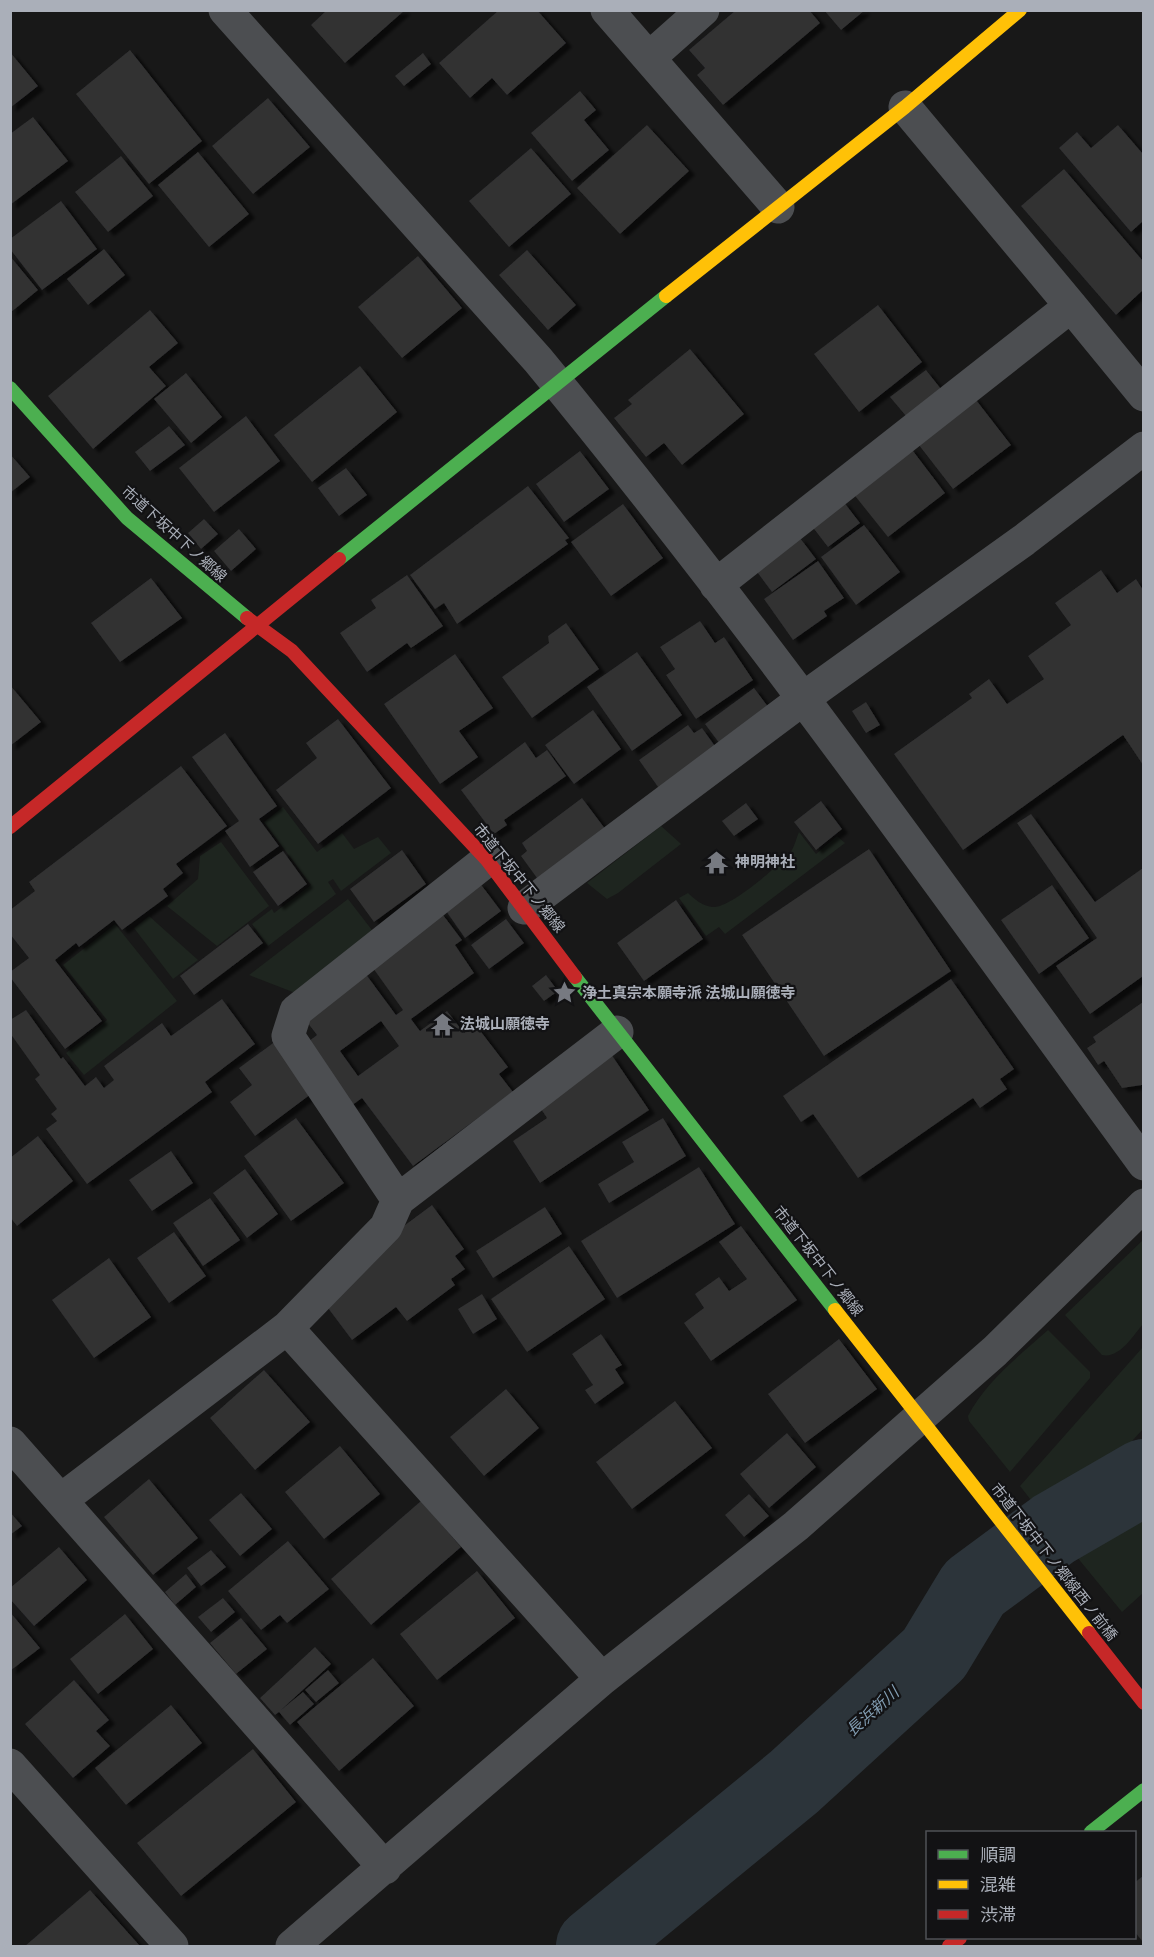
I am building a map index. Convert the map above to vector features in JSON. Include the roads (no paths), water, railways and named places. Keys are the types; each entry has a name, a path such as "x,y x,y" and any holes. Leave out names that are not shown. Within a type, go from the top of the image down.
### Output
{"street":[{"path":"225,10 556,383 805,699 1143,1164"},
{"path":"607,10 778,207"},
{"path":"649,58 703,10"},
{"path":"10,827 556,383 905,107 1020,10"},
{"path":"905,107 1143,395"},
{"path":"716,585 1071,306"},
{"name":"市道下坂中下ノ郷線","path":"10,388 127,518 229,605 292,651 487,860 617,1032 941,1444"},
{"path":"524,908 1024,540 1143,448"},
{"path":"398,1200 288,1036 296,1011 302,1005 487,860"},
{"path":"61,1500 287,1328 386,1227 398,1200 617,1032"},
{"path":"292,1947 602,1679 796,1526 994,1351 1143,1204"},
{"path":"287,1328 602,1679"},
{"path":"10,1443 385,1868"},
{"name":"市道下坂中下ノ郷線西ノ前橋","path":"941,1444 1142,1701"},
{"path":"10,1766 172,1947"},
{"path":"1093,1831 1143,1790"}],"waterway":[{"name":"長浜新川","path":"594,1946 794,1782 934,1654 974,1588 1054,1529 1144,1477"}],"place":[{"name":"神明神社","path":"717,862"},
{"name":"浄土真宗本願寺派 法城山願徳寺","path":"564,993"},
{"name":"法城山願徳寺","path":"442,1024"}]}
